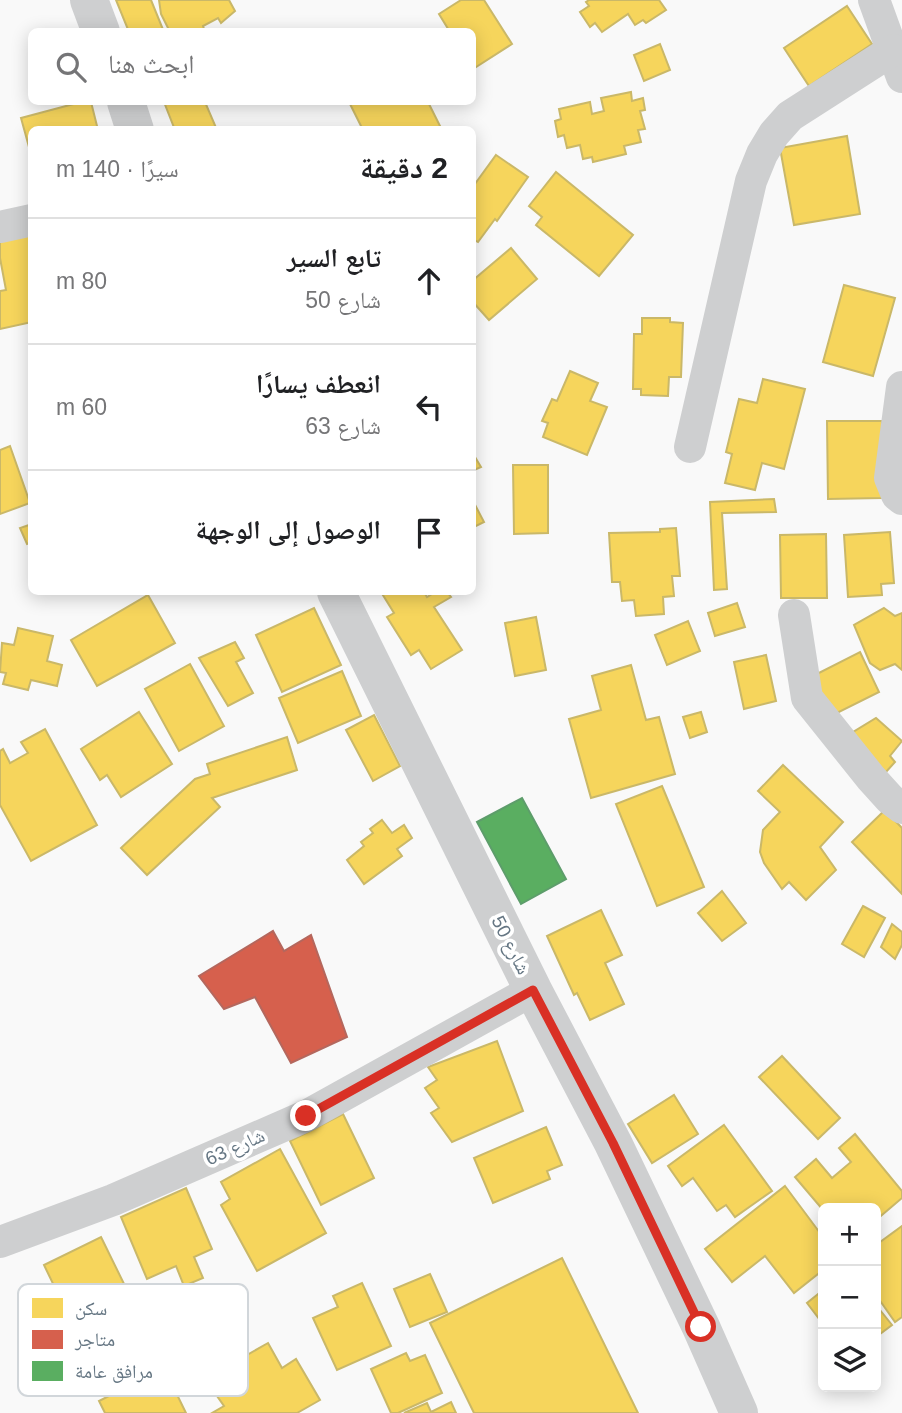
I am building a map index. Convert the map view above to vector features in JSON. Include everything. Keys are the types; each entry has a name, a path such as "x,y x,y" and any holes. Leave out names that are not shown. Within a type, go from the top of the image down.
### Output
{"street":[{"path":"89,0 100,28"},
{"path":"690,447 751,181 762,154 790,116 898,63 874,0"},
{"path":"127,105 134,126"},
{"path":"0,227 28,221"},
{"path":"902,387 890,478 897,495 902,499"},
{"name":"شارع 50","path":"337,595 533,990 613,1143 739,1413"},
{"path":"794,615 807,698 883,792 902,808"},
{"name":"شارع 63","path":"0,1242 113,1200 306,1116 533,990"}],"building: سكن":[{"path":"116,0 151,0 162,28 127,28"},
{"path":"159,0 229,0 235,11 221,23 218,18 204,28 168,28 161,14"},
{"path":"461,0 484,0 512,44 476,67 476,28 448,28 439,14"},
{"path":"659,0 666,10 646,23 643,20 635,25 628,14 602,32 595,23 590,27 580,12 589,6 586,2"},
{"path":"847,6 872,44 809,86 784,48"},
{"path":"660,44 670,70 644,81 634,55"},
{"path":"631,92 632,101 643,98 645,110 640,111 645,129 638,130 641,142 624,146 626,154 593,162 592,157 583,159 580,145 567,148 564,135 558,137 555,121 561,119 559,109 590,102 592,114 604,111 601,98"},
{"path":"70,105 92,105 97,126 28,126 28,143 21,118"},
{"path":"165,105 206,105 215,126 173,126"},
{"path":"350,105 430,105 440,126 361,126"},
{"path":"847,136 860,214 794,225 780,148"},
{"path":"496,155 528,177 497,221 495,219 478,242 476,241 476,182"},
{"path":"556,172 633,235 599,276 536,225 542,217 529,206"},
{"path":"28,234 28,323 0,329 0,291 6,290 0,258 0,240"},
{"path":"511,248 537,279 489,320 476,305 476,278"},
{"path":"844,285 895,298 873,376 823,362"},
{"path":"642,318 670,318 670,322 683,323 681,377 669,377 668,396 641,395 641,389 633,389 634,334 642,334"},
{"path":"570,371 598,383 590,401 607,407 587,455 543,437 548,423 542,421 552,399 557,401"},
{"path":"763,379 805,389 784,469 762,463 755,490 725,483 732,454 726,452 739,399 757,403"},
{"path":"827,421 882,421 882,498 828,499"},
{"path":"10,446 28,504 0,514 0,450"},
{"path":"513,465 548,465 548,533 514,534"},
{"path":"774,499 776,512 722,513 727,589 714,590 710,502"},
{"path":"476,507 484,522 476,526"},
{"path":"28,525 28,544 27,544 20,528"},
{"path":"676,528 680,576 672,576 674,596 663,597 664,614 636,616 634,600 622,601 620,582 612,582 609,533 660,532 660,529"},
{"path":"890,532 894,583 881,584 882,595 848,597 844,535"},
{"path":"826,534 827,598 781,598 780,535"},
{"path":"148,595 175,643 97,686 71,640"},
{"path":"383,595 449,595 451,597 434,607 462,650 431,669 419,650 411,655 387,617 394,613"},
{"path":"737,603 745,627 715,636 708,613"},
{"path":"314,608 341,665 282,692 256,635"},
{"path":"884,608 895,616 902,613 902,670 895,664 880,670 870,663 854,625"},
{"path":"536,617 546,670 515,676 505,623"},
{"path":"688,621 700,651 667,665 655,635"},
{"path":"18,628 53,636 47,661 62,665 57,686 31,680 28,690 3,684 6,673 0,672 2,643 14,645"},
{"path":"235,642 244,658 236,662 253,693 228,706 199,658"},
{"path":"860,652 879,692 827,718 807,679"},
{"path":"766,655 776,701 744,709 734,662"},
{"path":"190,664 224,726 179,751 145,689"},
{"path":"631,665 646,720 659,717 675,774 591,798 569,719 601,710 592,676"},
{"path":"342,671 361,716 298,743 279,698"},
{"path":"139,712 172,764 121,797 107,775 100,780 81,749"},
{"path":"701,712 707,732 690,738 683,717"},
{"path":"374,715 400,766 373,781 346,730"},
{"path":"876,718 902,741 890,756 895,762 885,773 845,737"},
{"path":"45,729 97,825 31,861 0,805 0,751 3,749 10,763 28,753 21,742"},
{"path":"287,737 297,770 212,798 220,807 147,875 121,848 195,779 210,774 207,764"},
{"path":"783,765 843,822 820,847 836,870 806,900 789,882 782,889 764,863 760,852 763,830 780,812 758,791"},
{"path":"662,786 704,887 657,906 616,804"},
{"path":"885,810 902,828 902,894 852,842"},
{"path":"382,820 392,833 404,825 412,838 397,849 402,856 364,884 347,860 364,846 361,842 373,833 370,829"},
{"path":"722,891 746,923 722,941 698,913"},
{"path":"863,906 885,918 864,957 842,944"},
{"path":"601,910 622,955 605,963 624,1004 590,1020 577,993 574,995 547,936"},
{"path":"892,924 902,932 902,945 895,959 881,947"},
{"path":"497,1041 523,1111 452,1142 431,1113 439,1108 425,1088 437,1080 428,1067"},
{"path":"782,1056 840,1118 818,1139 759,1077"},
{"path":"674,1095 698,1134 652,1163 628,1124"},
{"path":"343,1114 374,1178 321,1205 290,1141"},
{"path":"724,1125 772,1191 735,1217 726,1205 717,1211 693,1178 682,1186 668,1166"},
{"path":"546,1127 562,1165 547,1171 550,1179 493,1203 474,1158"},
{"path":"855,1134 902,1191 902,1198 881,1216 881,1203 818,1204 795,1177 816,1159 832,1178 851,1162 839,1148"},
{"path":"280,1149 326,1233 257,1271 221,1205 230,1199 221,1182"},
{"path":"785,1186 818,1230 818,1274 794,1293 765,1256 732,1282 705,1249"},
{"path":"186,1188 212,1249 194,1257 203,1278 183,1284 176,1266 147,1279 121,1217"},
{"path":"902,1226 902,1317 895,1322 881,1302 881,1241"},
{"path":"101,1237 124,1284 53,1284 44,1265"},
{"path":"562,1258 638,1413 474,1413 430,1323"},
{"path":"430,1274 447,1312 410,1327 394,1289"},
{"path":"362,1283 391,1346 337,1370 313,1318 338,1307 333,1296"},
{"path":"818,1294 818,1317 807,1303"},
{"path":"881,1311 892,1325 881,1333"},
{"path":"268,1343 282,1368 296,1359 320,1400 297,1413 212,1413 224,1406 217,1396 248,1396 248,1354"},
{"path":"406,1353 410,1361 425,1355 442,1393 398,1413 391,1413 371,1369"},
{"path":"109,1396 178,1396 186,1413 105,1413 99,1401"},
{"path":"451,1402 456,1413 404,1413 427,1403 431,1412"}],"building: متاجر":[{"path":"273,931 284,951 311,935 347,1037 291,1063 255,997 224,1009 199,976"}],"building: مرافق عامة":[{"path":"522,798 566,879 521,904 477,822"}],"route":[{"path":"306,1116 533,990 613,1143 701,1327"}]}
